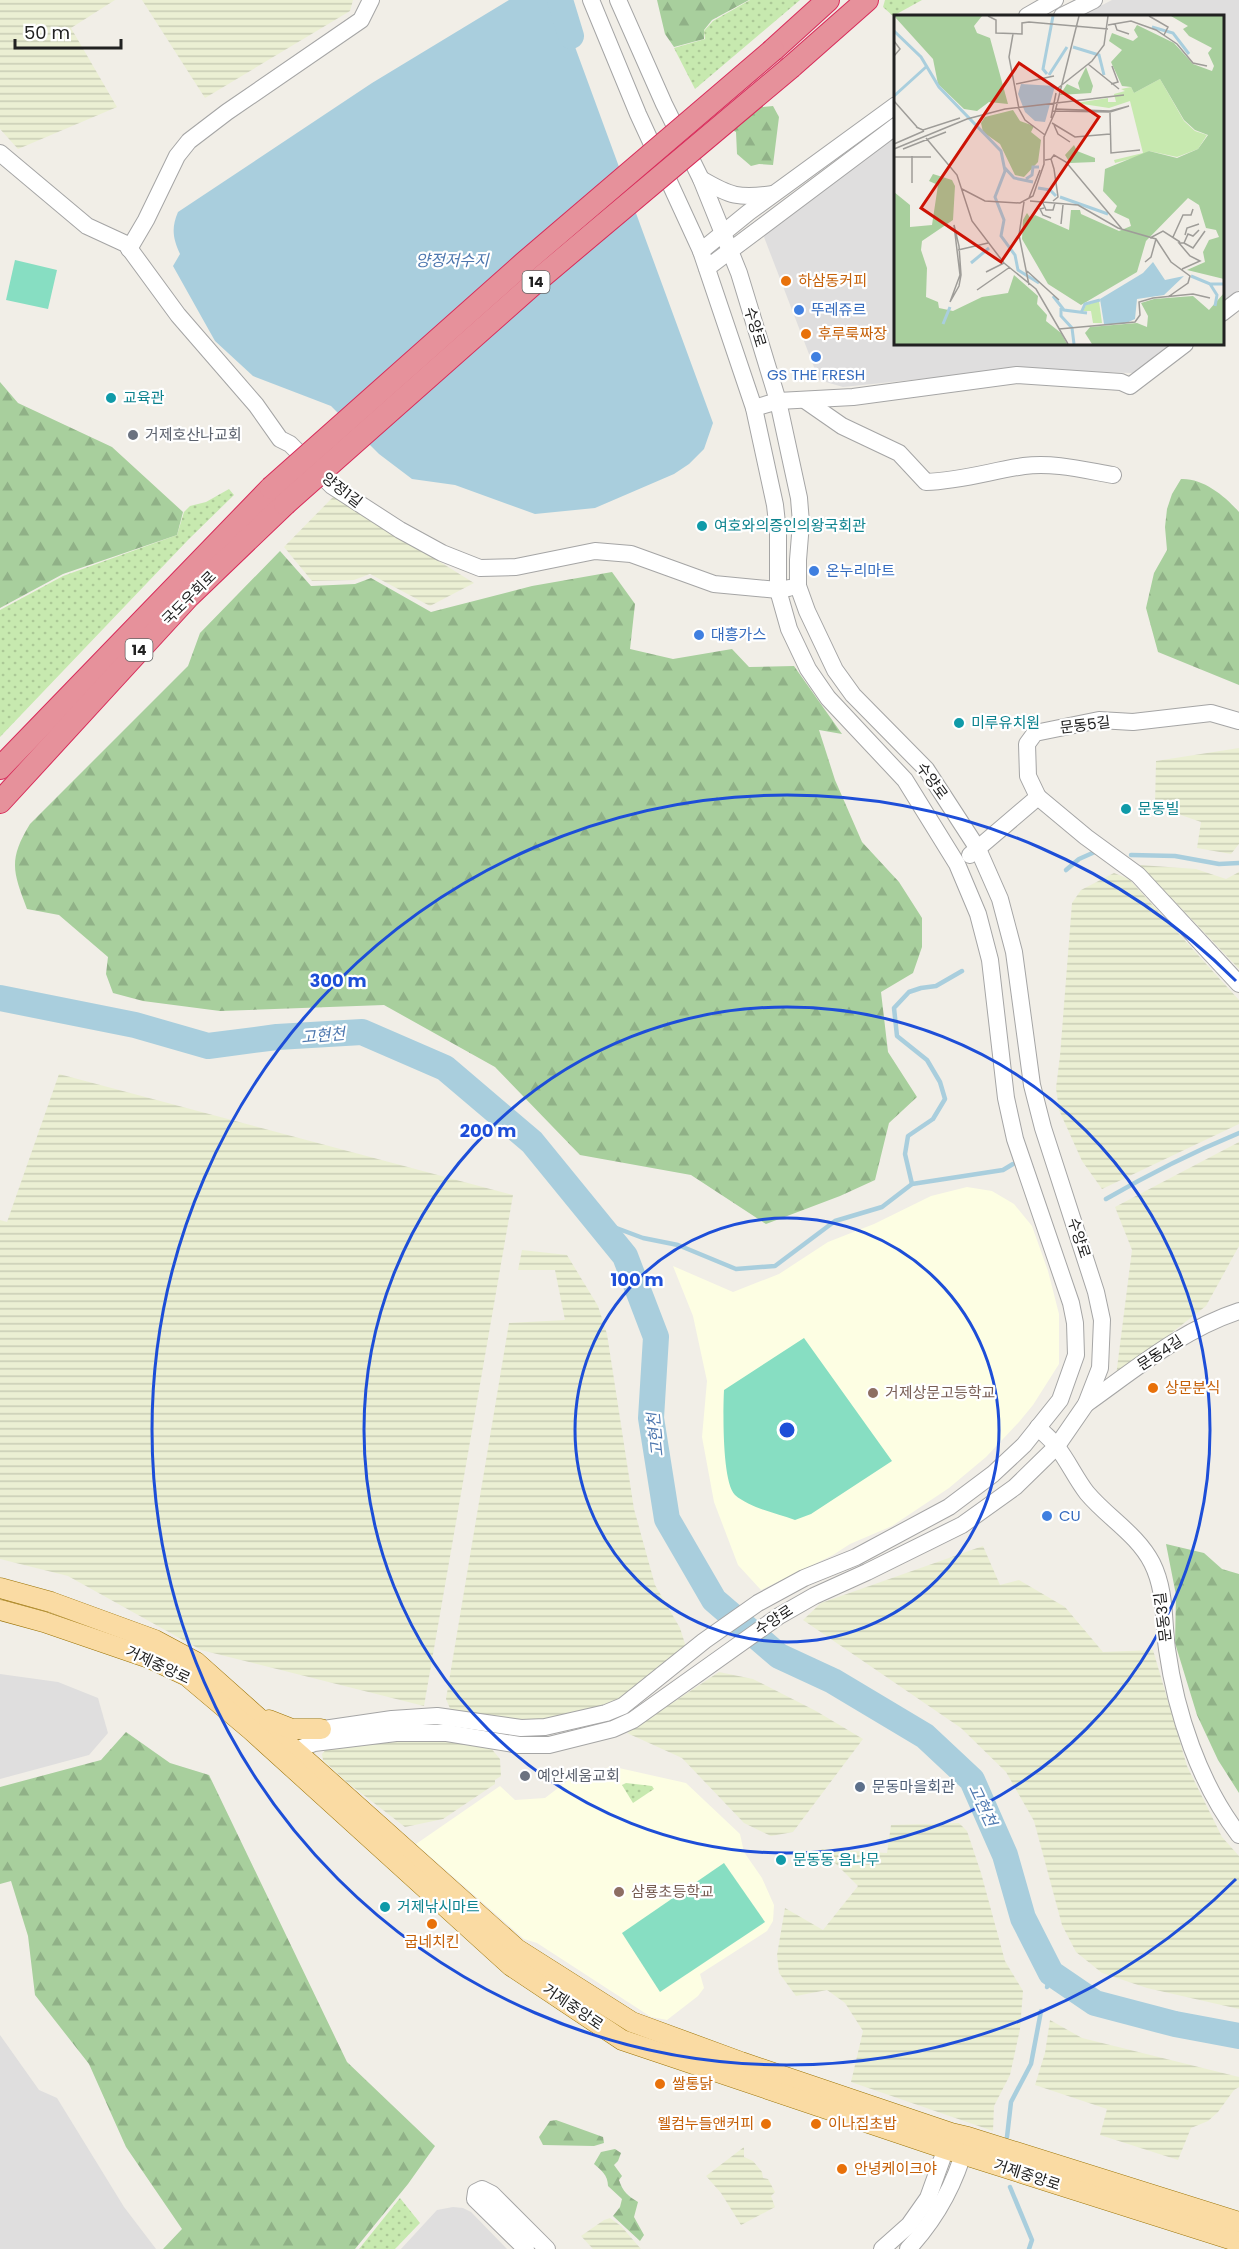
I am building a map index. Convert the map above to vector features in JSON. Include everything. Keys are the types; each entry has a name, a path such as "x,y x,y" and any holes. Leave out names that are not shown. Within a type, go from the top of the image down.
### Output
{"highway":[{"name":"14","path":"278,496 524,263 773,50 828,0"},
{"name":"14","path":"278,496 791,67 867,0"},
{"name":"국도우회로","path":"0,768 278,496"},
{"name":"국도우회로","path":"0,802 278,496"}],"main road":[{"name":"거제중앙로","path":"0,1588 51,1602 154,1640 196,1662 253,1711 286,1751 511,1966 622,2040 898,2132 957,2143 993,2164 1239,2242"},
{"name":"거제중앙로","path":"0,1610 44,1622 149,1658 187,1676 286,1751 323,1773 517,1949 632,2022 957,2143 1239,2222"},
{"path":"253,1711 283,1728 323,1735"}],"street":[{"path":"129,249 146,220 177,156 189,141 361,20 370,0"},
{"name":"수양로","path":"286,1751 305,1745 323,1735 392,1719 437,1716 521,1728 567,1724 622,1706 704,1641 758,1602 804,1578 856,1557 949,1507 993,1473 1024,1445 1060,1400 1070,1378 1076,1355 1075,1323 1071,1303 1016,1139 1006,1098 990,960 978,914 957,864 905,780 828,698 808,669 789,629 778,590 775,506 754,408 701,251 638,114 591,0"},
{"name":"수양로","path":"323,1735 447,1733 519,1745 557,1743 613,1729 633,1720 779,1616 814,1596 962,1525 1015,1487 1057,1446 1086,1404 1100,1368 1102,1320 1096,1292 1043,1128 1032,1085 1014,952 1000,899 978,849 926,769 853,695 835,670 814,628 798,586 801,523 799,498 778,401 739,273 701,179 664,104 618,0"},
{"path":"1029,15 1055,0"},
{"path":"1064,15 1094,0"},
{"path":"701,251 774,194 894,106"},
{"path":"707,268 894,127"},
{"name":"양정1길","path":"0,153 87,226 126,244 178,315 256,405 280,438 290,444 332,486 400,531 442,553 480,568 516,567 595,551 631,554 714,584 778,590 798,586"},
{"path":"701,179 732,195 758,197 774,194"},
{"path":"739,273 739,253 748,236"},
{"path":"1224,311 1239,300"},
{"path":"754,408 778,401 806,401 924,389 1017,375 1121,381 1130,386 1184,345"},
{"path":"806,401 842,426 899,453 926,482 952,482 1025,466 1046,465 1113,475"},
{"name":"문동5길","path":"1038,797 1028,776 1027,744 1035,733 1099,720 1133,722 1211,714 1239,721"},
{"path":"957,864 978,849 1038,797 1086,837 1138,875 1239,984"},
{"name":"문동4길","path":"1086,1404 1152,1358 1214,1319 1238,1313"},
{"name":"문동3길","path":"1038,1427 1057,1446 1087,1493 1134,1536 1152,1563 1166,1617 1167,1647 1183,1722 1217,1801 1239,1835"},
{"path":"323,1735 316,1752 323,1773"},
{"path":"898,2132 927,2147 936,2157 946,2175"},
{"path":"908,2249 926,2230 945,2202 946,2175 957,2143"},
{"path":"882,2249 909,2225 946,2175 972,2164 993,2164"},
{"path":"526,2249 475,2199 476,2192 482,2189 492,2194 547,2249"}],"shaded area":[{"path":"0,0 115,0 71,28 117,107 18,149 0,129"},
{"path":"142,0 353,0 350,11 205,98"},
{"path":"1112,0 1239,0 1239,290 1224,302 1224,15 1083,15"},
{"path":"894,134 894,345 1173,345 1133,373 1008,370 843,387 819,380 764,237 766,233"},
{"path":"334,496 474,583 430,606 370,574 354,580 312,581 284,547"},
{"path":"1239,748 1239,844 1231,854 1197,848 1201,822 1155,806 1156,761"},
{"path":"1140,865 1196,869 1226,879 1239,872 1239,969"},
{"path":"1114,873 1129,879 1239,1000 1239,1124 1102,1189 1082,1161 1059,1110 1056,1088 1072,903 1081,890"},
{"path":"59,1074 513,1195 424,1706 201,1650 68,1576 0,1559 0,1220 7,1222"},
{"path":"1239,1142 1239,1246 1206,1306 1116,1376 1132,1250 1115,1207"},
{"name":"거제상문고등학교","path":"967,1187 992,1191 1014,1204 1032,1226 1048,1271 1059,1314 1059,1364 1033,1405 1019,1422 986,1457 949,1488 892,1526 850,1544 833,1555 761,1590 738,1565 714,1502 702,1437 707,1381 693,1316 673,1266 733,1292 779,1274 828,1242 874,1224 931,1196"},
{"path":"522,1250 567,1255 598,1306 607,1334 634,1509 655,1585 680,1628 686,1647 612,1705 521,1725 452,1713 446,1699 509,1323 565,1320 555,1270 518,1270"},
{"path":"983,1546 1000,1585 1019,1580 1065,1607 1103,1652 1153,1650 1187,1766 1222,1837 1239,1856 1239,2009 1147,1988 1102,1973 1076,1952 1062,1925 1034,1821 1006,1772 961,1728 803,1620 821,1603"},
{"path":"719,1672 753,1679 816,1711 863,1739 793,1832 771,1836 744,1823 682,1758 627,1733"},
{"path":"0,1674 58,1682 98,1698 108,1733 89,1755 0,1779"},
{"path":"437,1739 490,1747 500,1759 501,1776 495,1780 495,1784 443,1819 405,1827 348,1783 323,1760 322,1754 329,1746"},
{"name":"삼룡초등학교","path":"610,1766 686,1783 740,1834 744,1852 762,1878 774,1905 773,1921 767,1931 700,1974 704,1988 698,1996 667,2020 651,2017 537,1943 524,1939 416,1844 500,1786 515,1800 545,1798 570,1779 586,1781"},
{"path":"959,1823 967,1831 981,1873 1005,1961 1023,1991 1020,2029 1010,2075 994,2106 993,2131 851,2082 863,2031 845,2003 827,1990 796,1996 779,1973 777,1955 785,1908 823,1930 858,1886 821,1849 887,1853 891,1825"},
{"path":"1050,2020 1082,2038 1239,2077 1239,2087 1208,2121 1191,2128 1178,2160 1100,2135 1107,2109 1035,2085 1045,2053"},
{"path":"0,2035 39,2090 57,2098 124,2207 156,2249 0,2249"},
{"path":"744,2147 744,2157 753,2161 762,2172 763,2178 768,2179 775,2192 771,2196 775,2207 741,2225 721,2193 706,2176"},
{"path":"453,2207 471,2212 507,2249 401,2249 437,2210"},
{"path":"610,2218 621,2226 641,2249 593,2249 581,2236"}],"green space":[{"path":"657,0 749,0 712,20 704,30 704,39 674,47 665,34"},
{"path":"750,0 800,0 695,89 674,48 705,39 704,31 713,21"},
{"path":"885,0 922,0 893,16 883,7"},
{"path":"757,102 763,107 773,106 779,117 773,165 751,166 737,154 736,132 730,129"},
{"path":"15,260 57,270 48,309 6,300"},
{"path":"0,382 18,403 112,447 183,512 177,535 63,574 0,608"},
{"path":"1181,479 1197,481 1213,489 1239,512 1239,685 1158,652 1146,608 1154,573 1167,550 1165,527 1167,509 1172,494"},
{"path":"229,489 234,495 0,737 0,610 63,576 177,535 184,512 190,506 206,502"},
{"path":"280,551 311,586 355,584 371,578 431,612 532,586 612,572 635,604 630,649 673,659 732,649 749,667 794,666 842,734 819,730 835,780 862,842 899,882 922,918 922,947 913,973 881,992 888,1052 917,1097 889,1123 875,1180 766,1224 691,1175 580,1155 495,1067 384,1005 220,1011 143,1001 113,993 106,974 108,957 59,915 27,909 18,885 15,866 18,847 30,824 188,666 200,633"},
{"path":"804,1338 892,1461 811,1514 795,1520 741,1500 731,1488 724,1446 724,1390"},
{"path":"1166,1544 1204,1553 1222,1569 1239,1574 1239,1793 1218,1760 1197,1715 1175,1643 1176,1595"},
{"path":"126,1732 170,1763 209,1775 347,2062 435,2146 408,2184 355,2249 163,2249 182,2229 126,2147 89,2064 35,1995 28,1936 11,1881 0,1884 0,1787 101,1760"},
{"path":"626,1783 652,1786 654,1789 633,1803 622,1785"},
{"path":"724,1863 765,1922 660,1992 622,1933"},
{"path":"556,2120 603,2137 604,2143 594,2146 543,2145 539,2137 550,2121"},
{"path":"615,2149 621,2153 614,2165 622,2176 619,2180 626,2193 638,2202 634,2217 644,2235 640,2241 613,2216 620,2207 622,2199 608,2186 602,2171 594,2164 601,2152"},
{"path":"400,2198 420,2223 395,2249 359,2249"}],"water":[{"name":"양정저수지","path":"509,0 551,0 571,36 713,423 704,449 689,464 674,474 595,508 535,514 455,485 412,479 379,454 331,406 253,376 215,341 173,266 180,254 174,233 174,223 178,212 372,83"}],"waterway":[{"path":"560,0 571,36"},
{"path":"1066,870 1079,859 1097,851"},
{"path":"1131,855 1175,856 1219,864 1239,863"},
{"path":"912,1184 905,1154 908,1136 933,1119 945,1099 940,1082 927,1060 897,1036 894,1008 909,992 936,986 962,971"},
{"name":"고현천","path":"0,998 135,1025 208,1046 277,1037 362,1032 445,1068 532,1142 625,1256 656,1337 651,1418 667,1519 714,1600 779,1656 833,1681 925,1736 972,1780 1005,1855 1023,1918 1051,1973 1095,2003 1175,2024 1239,2036"},
{"path":"1106,1199 1171,1164 1239,1133"},
{"path":"595,1220 643,1238 678,1245 736,1269 775,1266 835,1221 882,1207 912,1184 1003,1170 1013,1164"},
{"path":"1047,1987 1051,1973"},
{"path":"1007,2137 1011,2102 1031,2064 1041,2011"},
{"path":"1010,2187 1032,2240 1029,2249"}],"place":[{"name":"하삼동커피","path":"786,281"},
{"name":"뚜레쥬르","path":"799,310"},
{"name":"후루룩짜장","path":"806,334"},
{"name":"GS THE FRESH","path":"816,357"},
{"name":"교육관","path":"111,398"},
{"name":"거제호산나교회","path":"133,435"},
{"name":"여호와의증인의왕국회관","path":"702,526"},
{"name":"온누리마트","path":"814,571"},
{"name":"대흥가스","path":"699,635"},
{"name":"미루유치원","path":"959,723"},
{"name":"문동빌","path":"1126,809"},
{"name":"상문분식","path":"1153,1388"},
{"name":"거제상문고등학교","path":"873,1393"},
{"name":"CU","path":"1047,1516"},
{"name":"예안세움교회","path":"525,1776"},
{"name":"문동마을회관","path":"860,1787"},
{"name":"문동동 음나무","path":"781,1860"},
{"name":"삼룡초등학교","path":"619,1892"},
{"name":"거제낚시마트","path":"385,1907"},
{"name":"굽네치킨","path":"432,1924"},
{"name":"쌀통닭","path":"660,2084"},
{"name":"웰컴누들앤커피","path":"766,2124"},
{"name":"이나집초밥","path":"816,2124"},
{"name":"안녕케이크야","path":"842,2169"}]}
